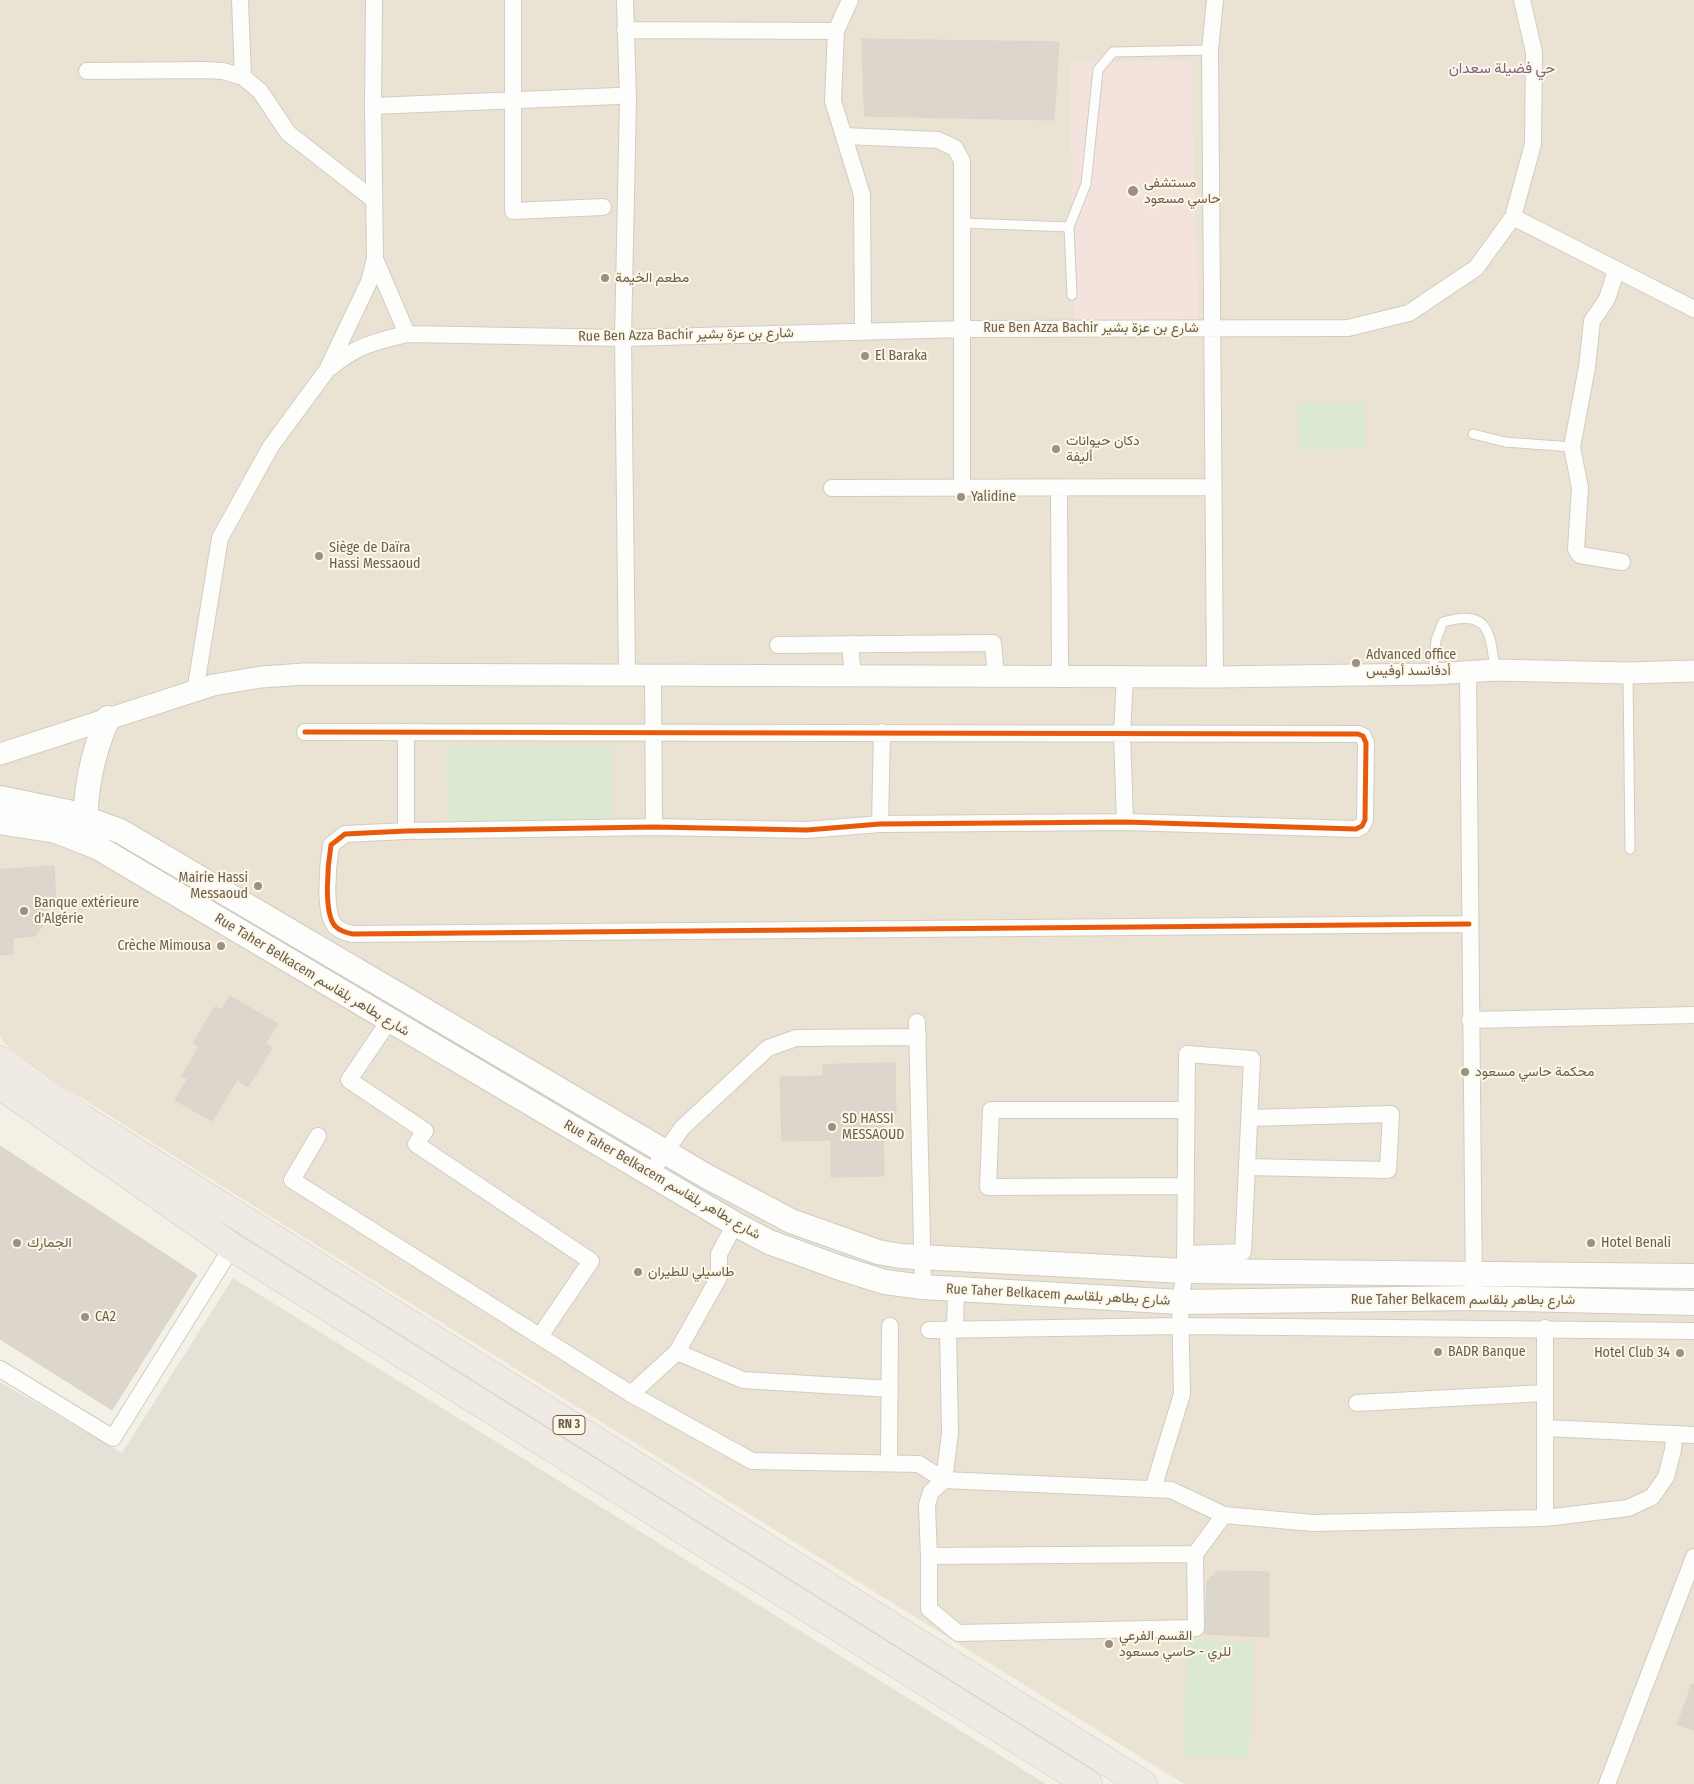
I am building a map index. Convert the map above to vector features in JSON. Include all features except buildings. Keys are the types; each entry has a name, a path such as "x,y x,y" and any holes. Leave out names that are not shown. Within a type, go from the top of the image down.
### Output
{"highway":[{"name":"RN 3","path":"0,1060 88,1122 1143,1784"},
{"name":"RN 3","path":"0,1085 232,1247 1088,1784"}],"main road":[{"path":"85,841 85,817 90,770 108,718"},
{"name":"Rue Taher Belkacem شارع بطاهر بلقاسم","path":"0,798 85,817 120,831 664,1152 758,1204 809,1228 878,1252 924,1257 1185,1263 1473,1274 1694,1276"},
{"name":"Rue Taher Belkacem شارع بطاهر بلقاسم","path":"0,822 56,831 85,841 734,1224 770,1242 842,1269 885,1282 923,1287 1180,1302 1474,1298 1694,1302"}],"street":[{"path":"240,0 243,77"},
{"path":"195,692 220,538 271,446 327,370 369,282 375,259 374,0"},
{"path":"513,0 513,211 603,207"},
{"path":"625,0 624,30 628,99 623,338 627,674"},
{"path":"850,0 836,31 833,101 862,195 863,332"},
{"path":"1215,0 1210,50 1215,677"},
{"name":"Rue Ben Azza Bachir شارع بن عزة بشير","path":"327,370 352,351 372,342 407,334 623,338 964,329 1348,328 1409,313 1476,268 1513,217 1532,144 1534,52 1522,0"},
{"path":"624,30 836,31"},
{"path":"86,71 205,70 224,71 243,77 260,91 288,133 374,200"},
{"path":"373,106 617,96"},
{"path":"845,136 938,140 955,148 962,162 964,329 962,488"},
{"path":"1513,217 1694,309"},
{"path":"375,259 407,334"},
{"path":"1616,271 1607,299 1592,321 1587,368 1572,447 1580,488 1576,549 1580,555 1622,562"},
{"path":"832,488 1212,487"},
{"path":"1059,488 1060,676"},
{"path":"778,645 992,643 996,677"},
{"path":"850,644 853,677"},
{"path":"0,754 108,718 234,681 304,674 1215,677 1433,674 1495,670 1628,673 1694,671"},
{"path":"1468,672 1474,1298"},
{"path":"653,674 654,827"},
{"path":"1125,677 1122,733 1125,822"},
{"path":"305,732 652,731 1358,734 1363,736 1366,743 1365,820 1362,826 1356,829 1125,822 880,824 807,830 654,827 406,831 346,834 331,845 328,906 330,917 335,927 343,932 353,934 1469,924"},
{"path":"406,732 406,831"},
{"path":"880,824 882,732"},
{"path":"0,767 47,739"},
{"path":"1470,1020 1694,1015"},
{"path":"389,1021 349,1080 425,1131 416,1144 591,1261 540,1336"},
{"path":"650,1174 682,1128 768,1048 796,1038 918,1029 924,1257 923,1287"},
{"path":"1153,1489 1182,1394 1180,1302 1185,1263 1188,1110 1187,1054 1252,1058 1244,1252 1185,1263"},
{"path":"1186,1186 988,1188 991,1110 1188,1110"},
{"path":"1247,1166 1388,1170 1391,1114 1250,1118"},
{"path":"318,1136 292,1180 630,1394 752,1461 919,1464 944,1480 1171,1490 1224,1515 1313,1523 1545,1518 1628,1508 1652,1497 1666,1477 1673,1450 1674,1434"},
{"path":"630,1394 677,1352 719,1277 719,1254 734,1224"},
{"path":"0,1369 113,1438 232,1247"},
{"path":"956,1289 952,1329 950,1433 944,1480 931,1492 927,1505 929,1609 958,1633 1196,1628 1196,1554 1224,1515"},
{"path":"889,1462 890,1326"},
{"path":"929,1330 1181,1326 1545,1328 1694,1331"},
{"path":"1545,1328 1545,1518"},
{"path":"677,1352 743,1380 890,1389"},
{"path":"1357,1403 1545,1393"},
{"path":"1545,1428 1694,1435"},
{"path":"929,1556 1196,1554"},
{"path":"1607,1784 1694,1557"}],"lane":[{"path":"1072,295 1069,227 1086,184 1098,70 1113,52 1210,50"},
{"path":"963,223 1069,227"},
{"path":"1473,434 1505,442 1572,447"},
{"path":"1433,674 1436,640 1443,622 1461,617 1474,618 1484,623 1491,638 1495,670"},
{"path":"1628,673 1630,849"}],"shaded area":[{"path":"0,0 1694,0 1694,1784 1184,1784 43,1074 6,1045 0,1037"},
{"name":"مستشفى حاسي مسعود","path":"1191,60 1198,319 1075,322 1069,63"},
{"path":"233,1278 1046,1784 0,1784 0,1382 122,1453"}],"green space":[{"path":"1365,403 1365,449 1299,450 1298,404"},
{"path":"611,745 612,821 447,823 446,747"},
{"path":"1188,1640 1254,1643 1249,1758 1183,1755"}],"cycle path":[{"path":"305,732 1358,734 1363,736 1366,743 1365,820 1362,826 1356,829 1125,822 880,824 807,830 654,827 406,831 345,834 331,845 328,899 331,919 335,926 353,934 1469,924"}],"place":[{"name":"مستشفى حاسي مسعود","path":"1133,191"},
{"name":"مطعم الخيمة","path":"605,278"},
{"name":"El Baraka","path":"865,356"},
{"name":"دكان حيوانات أليفة","path":"1056,449"},
{"name":"Yalidine","path":"961,497"},
{"name":"Siège de Daïra Hassi Messaoud","path":"319,556"},
{"name":"Advanced office أدفانسد أوفيس","path":"1356,663"},
{"name":"Mairie Hassi Messaoud","path":"258,886"},
{"name":"Banque extérieure d'Algérie","path":"24,911"},
{"name":"Crèche Mimousa","path":"221,946"},
{"name":"محكمة حاسي مسعود","path":"1465,1072"},
{"name":"SD HASSI MESSAOUD","path":"832,1127"},
{"name":"الجمارك","path":"17,1243"},
{"name":"Hotel Benali","path":"1591,1243"},
{"name":"طاسيلي للطيران","path":"638,1272"},
{"name":"CA2","path":"85,1317"},
{"name":"BADR Banque","path":"1438,1352"},
{"name":"Hotel Club 34","path":"1680,1353"},
{"name":"القسم الفرعي للري - حاسي مسعود","path":"1109,1644"}],"district":[{"name":"حي فضيلة سعدان","path":"1502,69"}]}
